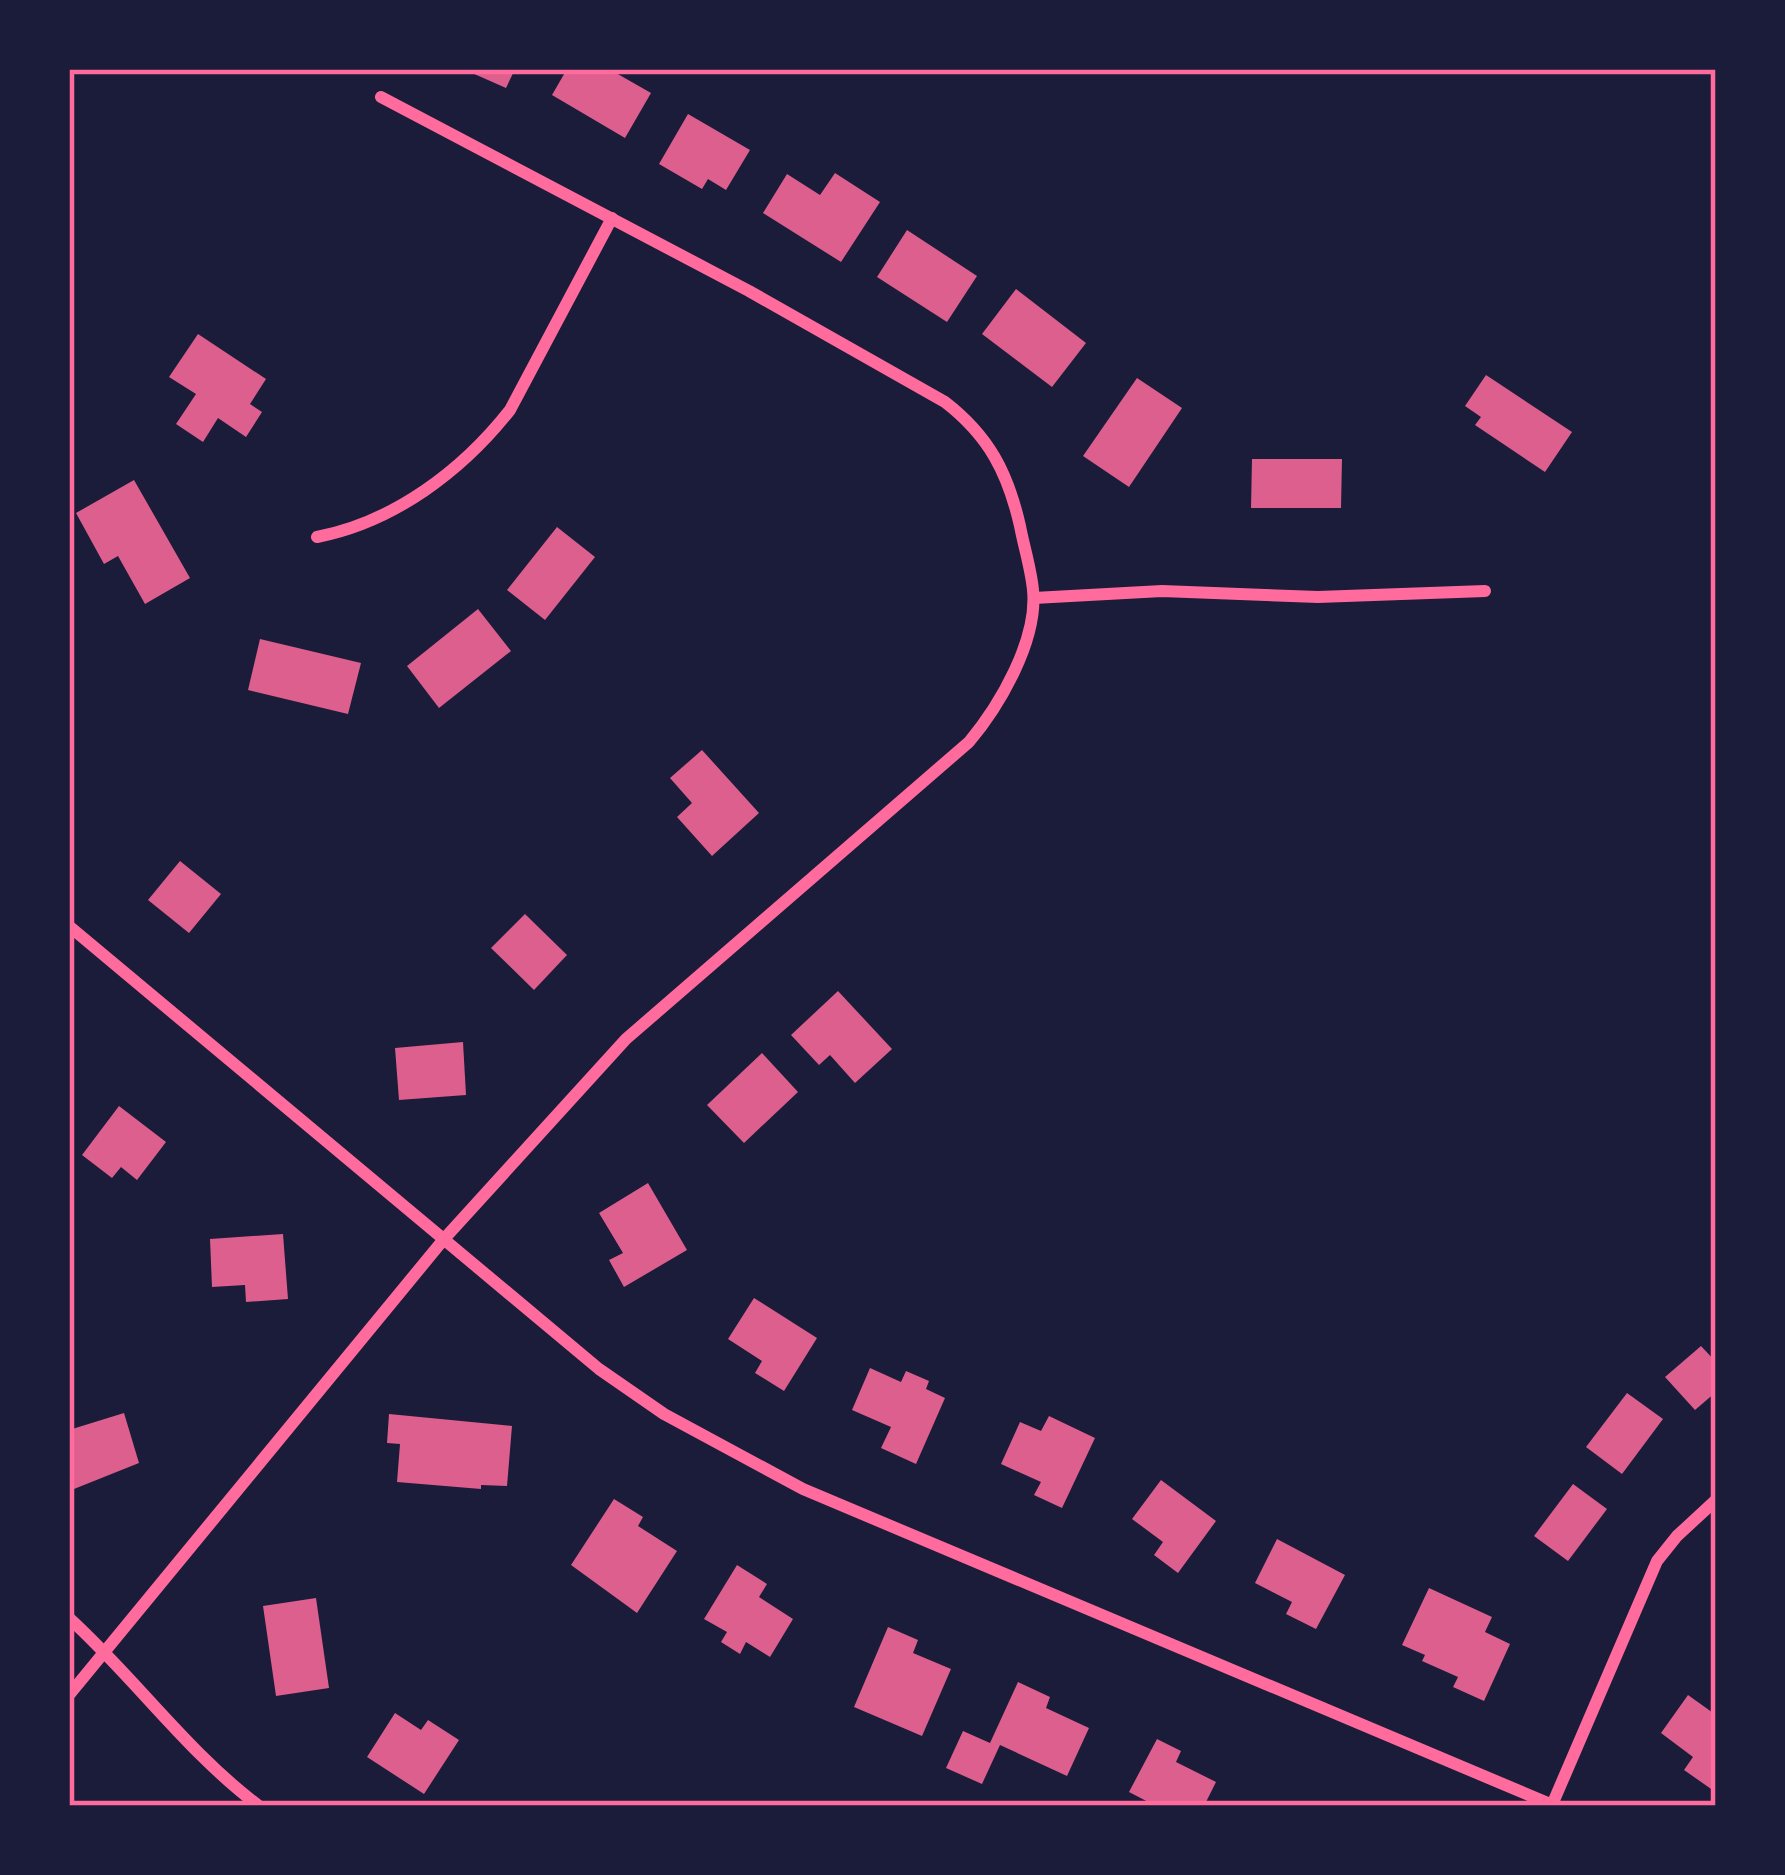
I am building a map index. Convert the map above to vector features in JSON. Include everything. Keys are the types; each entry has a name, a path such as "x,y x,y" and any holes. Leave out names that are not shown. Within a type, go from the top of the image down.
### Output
{"street":[{"path":"69,1695 444,1239 626,1039 969,742 992,715 1008,685 1034,598 1003,466 968,420 945,402 769,302 381,97"},
{"path":"317,537 380,519 415,498 494,431 510,410 612,218"},
{"path":"1034,598 1162,591 1318,597 1484,591"},
{"path":"69,926 598,1369 732,1454 803,1490 998,1574 1158,1636 1500,1786 1554,1805 1657,1561 1716,1500"},
{"path":"69,1618 177,1732 259,1806"}],"building":[{"path":"463,69 515,69 506,88"},
{"path":"567,69 609,69 651,93 625,138 552,95"},
{"path":"688,114 750,150 726,190 708,179 702,189 659,164"},
{"path":"835,173 880,202 841,262 763,213 787,174 820,195"},
{"path":"907,230 977,276 947,322 877,277"},
{"path":"1016,289 1086,343 1052,387 982,334"},
{"path":"198,334 266,379 250,404 262,412 246,437 218,418 203,442 176,424 196,394 169,377"},
{"path":"1486,375 1572,432 1545,472 1475,425 1481,417 1465,406"},
{"path":"1137,378 1182,408 1129,487 1083,456"},
{"path":"1252,459 1342,459 1341,508 1251,508"},
{"path":"134,480 190,578 145,604 118,556 104,564 76,513"},
{"path":"557,527 595,557 545,620 507,590"},
{"path":"478,609 511,651 439,708 407,666"},
{"path":"260,639 361,663 348,714 248,690"},
{"path":"702,750 759,813 712,856 677,817 692,803 670,778"},
{"path":"180,861 221,894 189,933 148,900"},
{"path":"525,914 567,955 534,990 491,948"},
{"path":"838,991 892,1049 855,1083 830,1055 819,1065 791,1035"},
{"path":"463,1042 466,1095 399,1100 395,1048"},
{"path":"762,1053 798,1092 744,1143 707,1105"},
{"path":"119,1106 166,1142 137,1180 121,1167 112,1178 82,1155"},
{"path":"648,1183 687,1250 624,1287 609,1260 623,1253 599,1213"},
{"path":"283,1234 288,1299 246,1302 245,1285 212,1287 210,1239"},
{"path":"754,1298 817,1338 784,1391 755,1373 762,1361 728,1339"},
{"path":"1701,1346 1716,1362 1716,1392 1695,1410 1665,1377"},
{"path":"870,1368 901,1382 906,1371 929,1381 926,1389 945,1398 916,1464 881,1448 891,1427 852,1410"},
{"path":"1627,1393 1663,1419 1622,1474 1586,1447"},
{"path":"124,1413 139,1463 69,1491 69,1430"},
{"path":"389,1414 512,1426 507,1486 481,1485 481,1489 397,1482 400,1444 387,1443"},
{"path":"1049,1416 1095,1438 1062,1508 1034,1495 1041,1482 1001,1464 1020,1422 1041,1431"},
{"path":"1161,1480 1216,1521 1178,1573 1154,1555 1163,1542 1132,1519"},
{"path":"1573,1484 1607,1509 1568,1561 1534,1536"},
{"path":"614,1499 643,1517 638,1526 677,1551 637,1613 571,1565"},
{"path":"1277,1539 1345,1575 1316,1629 1286,1614 1292,1602 1255,1583"},
{"path":"737,1565 767,1584 759,1597 793,1619 770,1657 746,1642 740,1654 721,1642 727,1632 704,1619"},
{"path":"1429,1588 1492,1617 1485,1632 1510,1644 1484,1701 1453,1687 1458,1677 1422,1661 1425,1655 1402,1645"},
{"path":"316,1598 329,1688 276,1696 263,1606"},
{"path":"888,1627 918,1640 913,1653 951,1669 922,1736 854,1707"},
{"path":"1018,1682 1050,1697 1046,1708 1089,1728 1067,1776 1000,1745 982,1784 946,1768 963,1731 990,1743"},
{"path":"1688,1695 1716,1715 1714,1791 1684,1770 1693,1757 1661,1733"},
{"path":"395,1713 421,1730 428,1720 459,1740 424,1794 367,1757"},
{"path":"1157,1739 1181,1751 1176,1762 1216,1782 1204,1806 1156,1806 1129,1792"}]}
